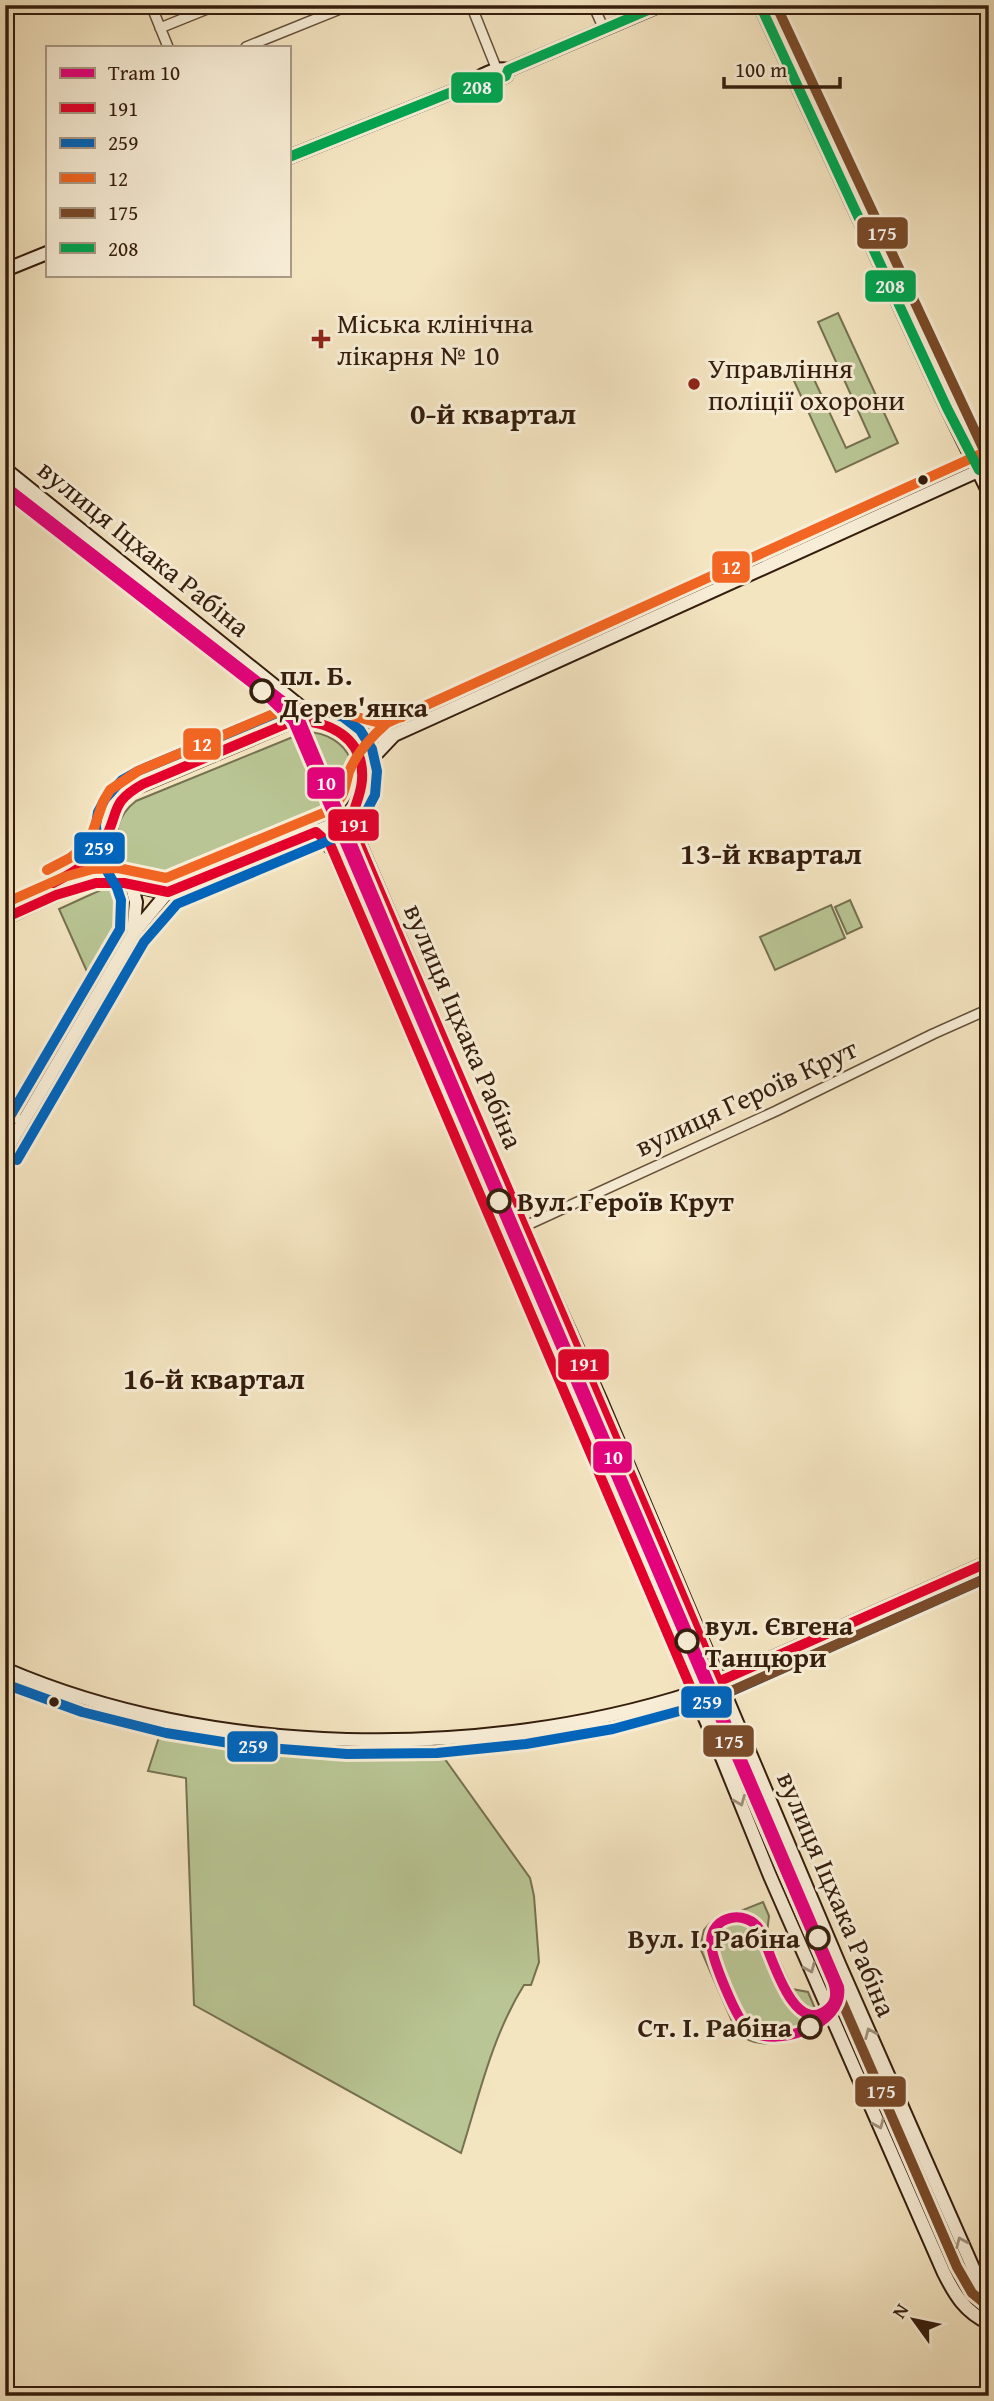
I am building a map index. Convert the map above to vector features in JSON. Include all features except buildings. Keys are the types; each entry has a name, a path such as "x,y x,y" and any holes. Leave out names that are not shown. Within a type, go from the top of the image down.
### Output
{"main road":[{"path":"290,157 472,84 478,88 506,76 502,70 661,5"},
{"path":"760,5 941,396 984,468 989,493"},
{"path":"5,270 46,253"},
{"path":"5,903 80,869 91,859 108,832 116,803 128,792 293,721 317,720 354,735 394,735 984,468"},
{"name":"вулиця Іцхака Рабіна","path":"5,469 317,720"},
{"path":"5,918 90,884 131,884 168,892 341,820 354,806 363,776 355,747 333,726"},
{"path":"363,776 376,754 394,735"},
{"name":"вулиця Іцхака Рабіна","path":"354,806 352,818 357,838 523,1227 600,1399 840,1966 987,2300"},
{"path":"108,832 118,864 131,884 136,909 133,934"},
{"name":"вулиця Іцхака Рабіна","path":"316,832 333,850 830,2015 944,2273 960,2302 970,2312 989,2323"},
{"path":"5,1153 133,934 168,892"},
{"path":"5,1669 106,1705 240,1731 334,1740 404,1741 503,1733 573,1722 667,1702 693,1693 989,1562"},
{"path":"960,2302 977,2310 987,2300"}],"street":[{"path":"151,5 167,46"},
{"path":"160,29 217,5"},
{"path":"248,46 350,5"},
{"path":"471,5 502,70"},
{"path":"593,5 604,29"},
{"name":"вулиця Героїв Крут","path":"523,1227 776,1111 989,1009"},
{"path":"5,1111 23,1122"}],"green space":[{"path":"838,313 898,443 836,472 789,370 806,362 846,448 870,437 818,322"},
{"path":"305,732 321,734 334,740 344,748 350,758 352,783 346,797 336,809 168,880 151,879 137,874 127,865 117,840 118,826 124,813 136,801"},
{"path":"105,888 125,894 132,904 134,918 125,939 93,985 59,909"},
{"path":"850,900 862,927 847,934 835,907"},
{"path":"831,905 845,938 775,970 760,937"},
{"path":"159,1737 262,1753 333,1757 442,1755 530,1878 539,1962 531,1985 524,1985 503,2025 487,2067 461,2153 194,2005 186,1778 148,1771"},
{"path":"763,1902 769,1916 767,1933 792,1989 808,1992 822,2025 788,2039 764,2043 743,2037 735,2028 700,1948 704,1930 710,1923"}],"tram line":[{"name":"10","path":"5,486 284,702 300,720 839,1987 838,2001 831,2012 806,2030 774,2037 749,2030 738,2015 720,1975 712,1950 713,1933 723,1921 739,1917 754,1923 760,1930 785,1989 804,2013 816,2015 829,2008 835,1999 833,1982 293,721 262,691 5,491"},
{"path":"729,1918 711,1928 706,1935 704,1946 735,2023 745,2035 756,2040 768,2041 783,2037"}],"transit line":[{"name":"208","path":"290,157 472,84 478,88 506,76 508,70 660,5"},
{"name":"208","path":"760,5 947,408 979,470"},
{"name":"175","path":"776,5 989,461"},
{"name":"12","path":"5,903 64,877 93,869 118,868 166,878 328,811 343,794 349,772 360,752 387,723 983,453"},
{"name":"12","path":"47,870 70,858 83,847 92,834 110,790 138,771 290,707 325,709 376,722 402,717"},
{"name":"259","path":"5,1125 120,929 121,900 104,866 96,825 98,812 105,799 122,780 289,708 321,709 343,717 360,730 372,749 377,771 375,795 365,814 342,835 177,904 144,942 17,1160"},
{"name":"191","path":"53,883 75,871 94,855 104,841 120,803 143,784 293,721 331,728 351,743 358,753 362,780 353,820 357,838 719,1683"},
{"name":"191","path":"5,918 56,895 96,883 124,883 168,892 316,832 330,844 693,1693 989,1562"},
{"name":"259","path":"5,1684 82,1712 166,1733 255,1747 347,1754 437,1753 526,1744 613,1729 698,1706 989,1577"},
{"name":"175","path":"989,1577 711,1700 957,2267 972,2293 989,2307"}],"place":[{"name":"Міська клінічна лікарня № 10","path":"321,339"},
{"name":"Управління поліції охорони","path":"694,384"},
{"name":"пл. Б. Дерев'янка","path":"262,691"},
{"name":"Вул. Героїв Крут","path":"499,1201"},
{"name":"вул. Євгена Танцюри","path":"687,1641"},
{"name":"Вул. І. Рабіна","path":"818,1938"},
{"name":"Ст. І. Рабіна","path":"810,2027"}],"district":[{"name":"0-й квартал","path":"493,414"},
{"name":"13-й квартал","path":"771,854"},
{"name":"16-й квартал","path":"214,1379"}]}
